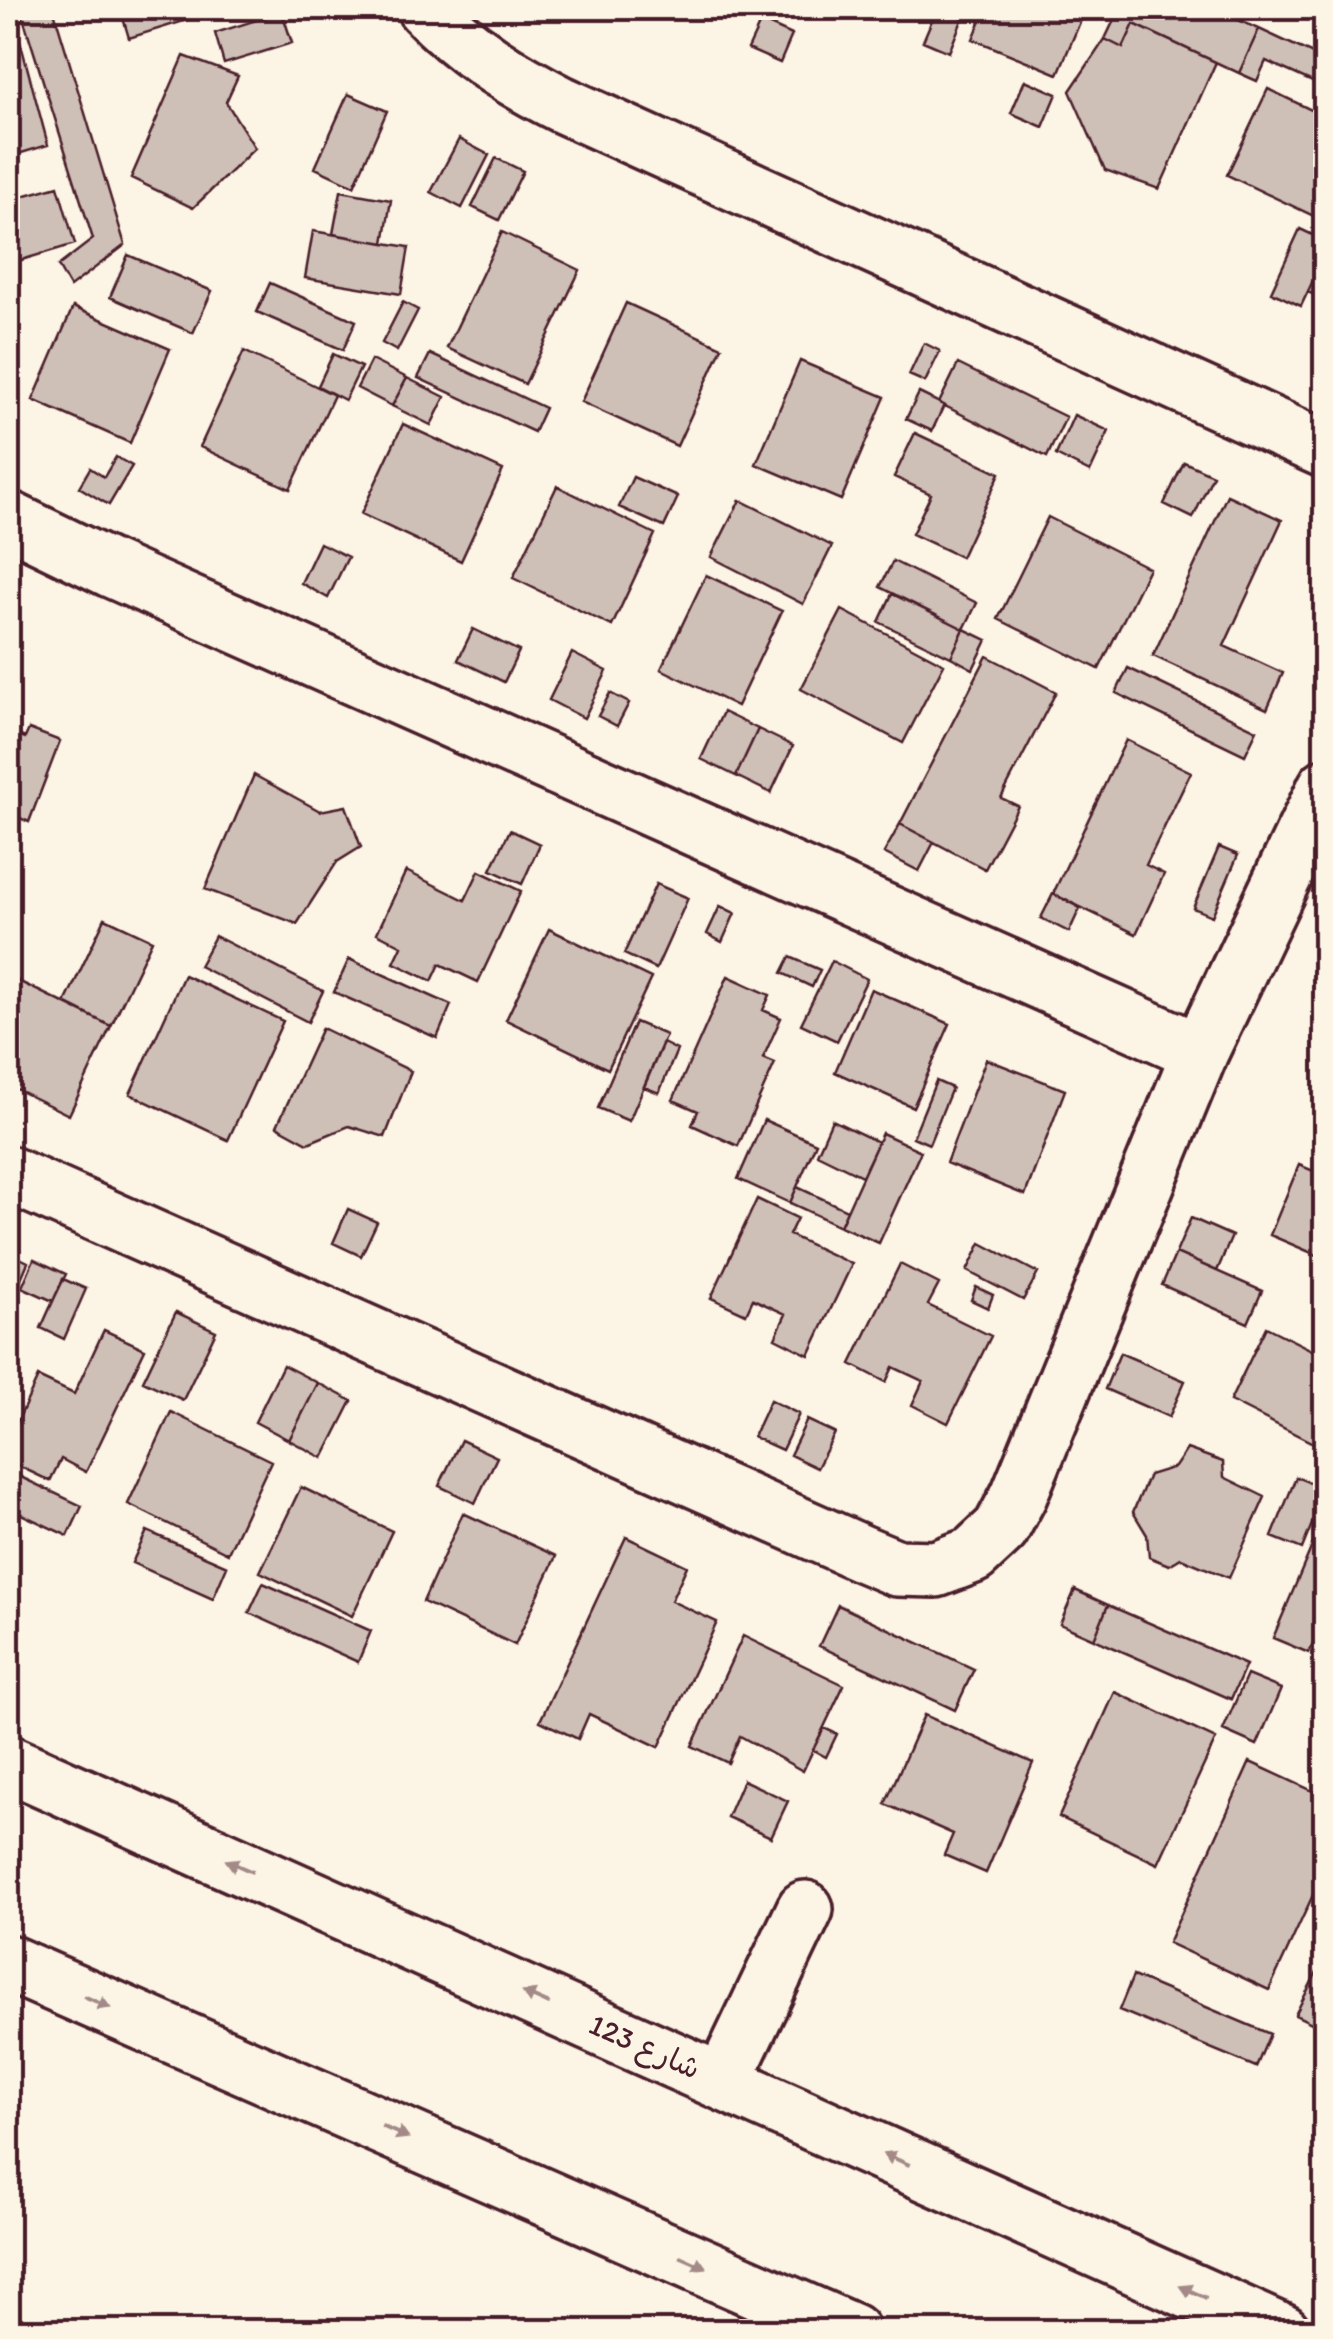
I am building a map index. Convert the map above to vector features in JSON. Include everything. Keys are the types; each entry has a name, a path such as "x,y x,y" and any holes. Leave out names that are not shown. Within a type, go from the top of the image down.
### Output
{"street":[{"path":"425,8 450,34 502,74 561,104 1326,450"},
{"path":"8,519 111,569 1200,1052"},
{"path":"8,1174 861,1553 897,1568 936,1569 972,1555 987,1542 1001,1529 1019,1495 1200,1052 1326,787"},
{"name":"شارع 123","path":"8,1763 1282,2332"},
{"path":"723,2081 806,1909"},
{"path":"8,1963 852,2332"}],"building":[{"path":"20,8 53,8 125,245 70,287 58,266 93,239"},
{"path":"120,8 190,8 194,18 129,38"},
{"path":"937,8 967,8 949,52 923,41"},
{"path":"986,8 1086,8 1058,74 973,39"},
{"path":"1102,8 1211,8 1259,29 1239,73 1134,24 1123,48 1105,39 1114,20 1099,13"},
{"path":"282,12 292,43 224,64 215,33"},
{"path":"761,21 792,35 780,63 748,49"},
{"path":"1134,24 1216,62 1159,189 1105,170 1070,91 1105,39 1123,48"},
{"path":"1259,29 1326,60 1326,88 1266,61 1257,81 1239,73"},
{"path":"19,37 48,145 8,157 8,40"},
{"path":"184,56 238,76 226,102 255,148 193,208 131,178"},
{"path":"1025,80 1057,94 1043,127 1011,113"},
{"path":"1268,89 1326,117 1326,214 1322,220 1227,175"},
{"path":"348,94 387,111 354,186 315,168"},
{"path":"459,139 489,155 462,208 431,192"},
{"path":"496,158 523,171 499,220 472,207"},
{"path":"58,186 75,244 8,264 8,200"},
{"path":"341,191 391,200 384,243 333,234"},
{"path":"1300,229 1326,241 1326,253 1301,306 1271,292"},
{"path":"313,231 409,247 401,294 305,278"},
{"path":"502,232 580,270 525,384 447,348"},
{"path":"128,255 212,291 193,333 110,297"},
{"path":"1323,258 1326,259 1326,300 1308,292"},
{"path":"270,283 356,321 343,350 257,312"},
{"path":"403,302 418,310 397,351 382,343"},
{"path":"626,303 722,347 677,446 581,402"},
{"path":"73,307 170,349 130,443 33,400"},
{"path":"924,343 940,351 925,382 909,375"},
{"path":"244,351 334,395 290,489 200,447"},
{"path":"333,354 361,367 345,400 318,386"},
{"path":"430,354 545,408 534,432 418,378"},
{"path":"371,360 407,378 392,406 357,388"},
{"path":"800,361 885,397 841,500 756,464"},
{"path":"958,364 1066,417 1047,457 939,403"},
{"path":"407,378 445,397 431,425 392,406"},
{"path":"919,393 944,405 932,431 906,419"},
{"path":"1074,415 1109,431 1090,472 1056,455"},
{"path":"403,424 503,470 461,561 361,514"},
{"path":"915,433 1000,473 961,557 912,534 931,494 894,477"},
{"path":"116,457 132,466 109,505 79,487 90,468 104,477"},
{"path":"1184,462 1213,475 1193,518 1164,504"},
{"path":"633,477 678,497 664,527 619,507"},
{"path":"557,486 655,534 612,626 513,578"},
{"path":"1227,495 1282,520 1224,646 1283,673 1267,709 1153,656"},
{"path":"740,500 832,546 803,604 711,557"},
{"path":"1048,517 1149,568 1099,669 998,619"},
{"path":"320,543 348,557 328,598 301,583"},
{"path":"893,561 977,603 964,629 880,587"},
{"path":"706,575 782,611 737,706 661,669"},
{"path":"892,594 964,629 951,657 879,622"},
{"path":"842,610 944,664 903,743 801,689"},
{"path":"473,629 519,651 504,682 458,660"},
{"path":"964,629 987,640 973,669 951,657"},
{"path":"572,653 607,671 584,718 549,700"},
{"path":"987,656 1056,692 1001,798 1018,806 985,869 900,824"},
{"path":"1128,668 1257,730 1245,755 1116,693"},
{"path":"610,693 629,703 617,726 598,716"},
{"path":"723,712 758,729 736,776 701,759"},
{"path":"29,729 60,741 29,822 8,813 8,731 25,738"},
{"path":"758,729 793,746 771,793 736,776"},
{"path":"1126,740 1191,772 1146,865 1164,874 1136,934 1053,894"},
{"path":"254,775 320,811 346,806 361,847 337,862 297,924 205,889"},
{"path":"900,824 934,842 919,871 884,853"},
{"path":"510,830 540,844 522,884 491,870"},
{"path":"1219,847 1238,855 1212,916 1193,908"},
{"path":"406,871 465,900 479,871 521,891 478,982 440,964 432,981 394,963 402,946 377,933"},
{"path":"656,884 688,898 656,969 624,954"},
{"path":"1053,894 1080,908 1069,932 1041,918"},
{"path":"720,906 735,913 722,942 707,934"},
{"path":"105,918 152,940 111,1026 65,1003"},
{"path":"549,929 651,978 608,1069 506,1020"},
{"path":"215,936 323,991 308,1022 199,966"},
{"path":"790,957 820,970 812,987 782,973"},
{"path":"349,959 451,1005 437,1038 334,992"},
{"path":"832,961 867,979 837,1041 801,1024"},
{"path":"184,975 283,1021 228,1140 130,1094"},
{"path":"728,976 770,995 763,1010 781,1018 763,1058 775,1063 738,1146 692,1125 698,1111 673,1100"},
{"path":"16,980 111,1026 69,1115 8,1085 8,999"},
{"path":"871,989 950,1024 913,1107 835,1072"},
{"path":"635,1022 666,1035 629,1121 598,1108"},
{"path":"322,1028 411,1071 385,1137 349,1126 308,1143 277,1126"},
{"path":"663,1043 677,1050 659,1093 644,1087"},
{"path":"986,1059 1065,1090 1025,1195 946,1163"},
{"path":"936,1081 952,1088 929,1144 913,1137"},
{"path":"1326,1097 1326,1124 1315,1119"},
{"path":"764,1120 816,1143 790,1203 738,1179"},
{"path":"832,1120 878,1142 862,1176 817,1154"},
{"path":"882,1133 921,1151 879,1243 840,1226"},
{"path":"1299,1165 1326,1176 1326,1259 1270,1235"},
{"path":"797,1187 847,1210 840,1226 790,1203"},
{"path":"757,1199 797,1218 789,1235 852,1264 809,1355 775,1338 786,1314 753,1299 746,1314 711,1298"},
{"path":"348,1209 377,1222 361,1256 333,1243"},
{"path":"1191,1218 1232,1236 1217,1271 1176,1253"},
{"path":"981,1243 1038,1273 1023,1300 967,1271"},
{"path":"8,1252 28,1262 8,1309"},
{"path":"1176,1253 1262,1291 1248,1323 1162,1285"},
{"path":"34,1259 66,1274 53,1301 22,1287"},
{"path":"900,1264 939,1284 928,1305 991,1336 948,1423 912,1405 923,1381 893,1367 886,1382 851,1364"},
{"path":"63,1279 86,1289 64,1339 41,1328"},
{"path":"976,1287 993,1295 988,1308 971,1300"},
{"path":"176,1312 216,1331 183,1400 143,1381"},
{"path":"1266,1327 1316,1352 1326,1336 1323,1448 1230,1401"},
{"path":"104,1330 145,1349 86,1472 61,1459 50,1481 8,1461 8,1442 38,1377 74,1394"},
{"path":"1120,1353 1185,1381 1169,1417 1105,1389"},
{"path":"283,1365 318,1383 289,1440 255,1422"},
{"path":"318,1383 352,1401 323,1458 289,1440"},
{"path":"770,1400 799,1414 782,1450 753,1437"},
{"path":"171,1412 271,1461 228,1553 128,1504"},
{"path":"807,1420 835,1433 817,1468 790,1455"},
{"path":"461,1440 497,1457 475,1503 439,1486"},
{"path":"1187,1449 1223,1462 1224,1477 1265,1497 1229,1578 1181,1558 1169,1565 1149,1557 1147,1535 1133,1512 1149,1475 1175,1467"},
{"path":"8,1471 82,1506 68,1536 8,1508"},
{"path":"1296,1477 1326,1489 1302,1549 1272,1537"},
{"path":"301,1487 392,1531 352,1616 260,1572"},
{"path":"463,1513 556,1556 515,1645 423,1602"},
{"path":"1326,1513 1326,1614 1309,1653 1273,1638"},
{"path":"147,1531 227,1566 213,1599 132,1563"},
{"path":"626,1537 687,1566 671,1601 717,1622 659,1747 589,1714 578,1739 540,1721"},
{"path":"263,1583 371,1631 358,1662 249,1613"},
{"path":"1075,1590 1108,1605 1094,1639 1060,1624"},
{"path":"838,1605 974,1669 955,1710 819,1646"},
{"path":"1108,1605 1246,1665 1231,1699 1094,1639"},
{"path":"743,1636 844,1685 803,1771 740,1736 728,1763 692,1746"},
{"path":"1247,1675 1281,1689 1257,1745 1223,1730"},
{"path":"1115,1692 1216,1739 1158,1864 1059,1817"},
{"path":"924,1715 1033,1763 986,1873 944,1855 953,1834 885,1804"},
{"path":"824,1728 837,1734 826,1757 813,1750"},
{"path":"1250,1762 1326,1797 1326,1867 1269,1990 1168,1943"},
{"path":"743,1780 788,1801 771,1837 727,1817"},
{"path":"1326,1954 1326,2030 1295,2015"},
{"path":"1133,1976 1270,2034 1256,2067 1119,2010"}]}
